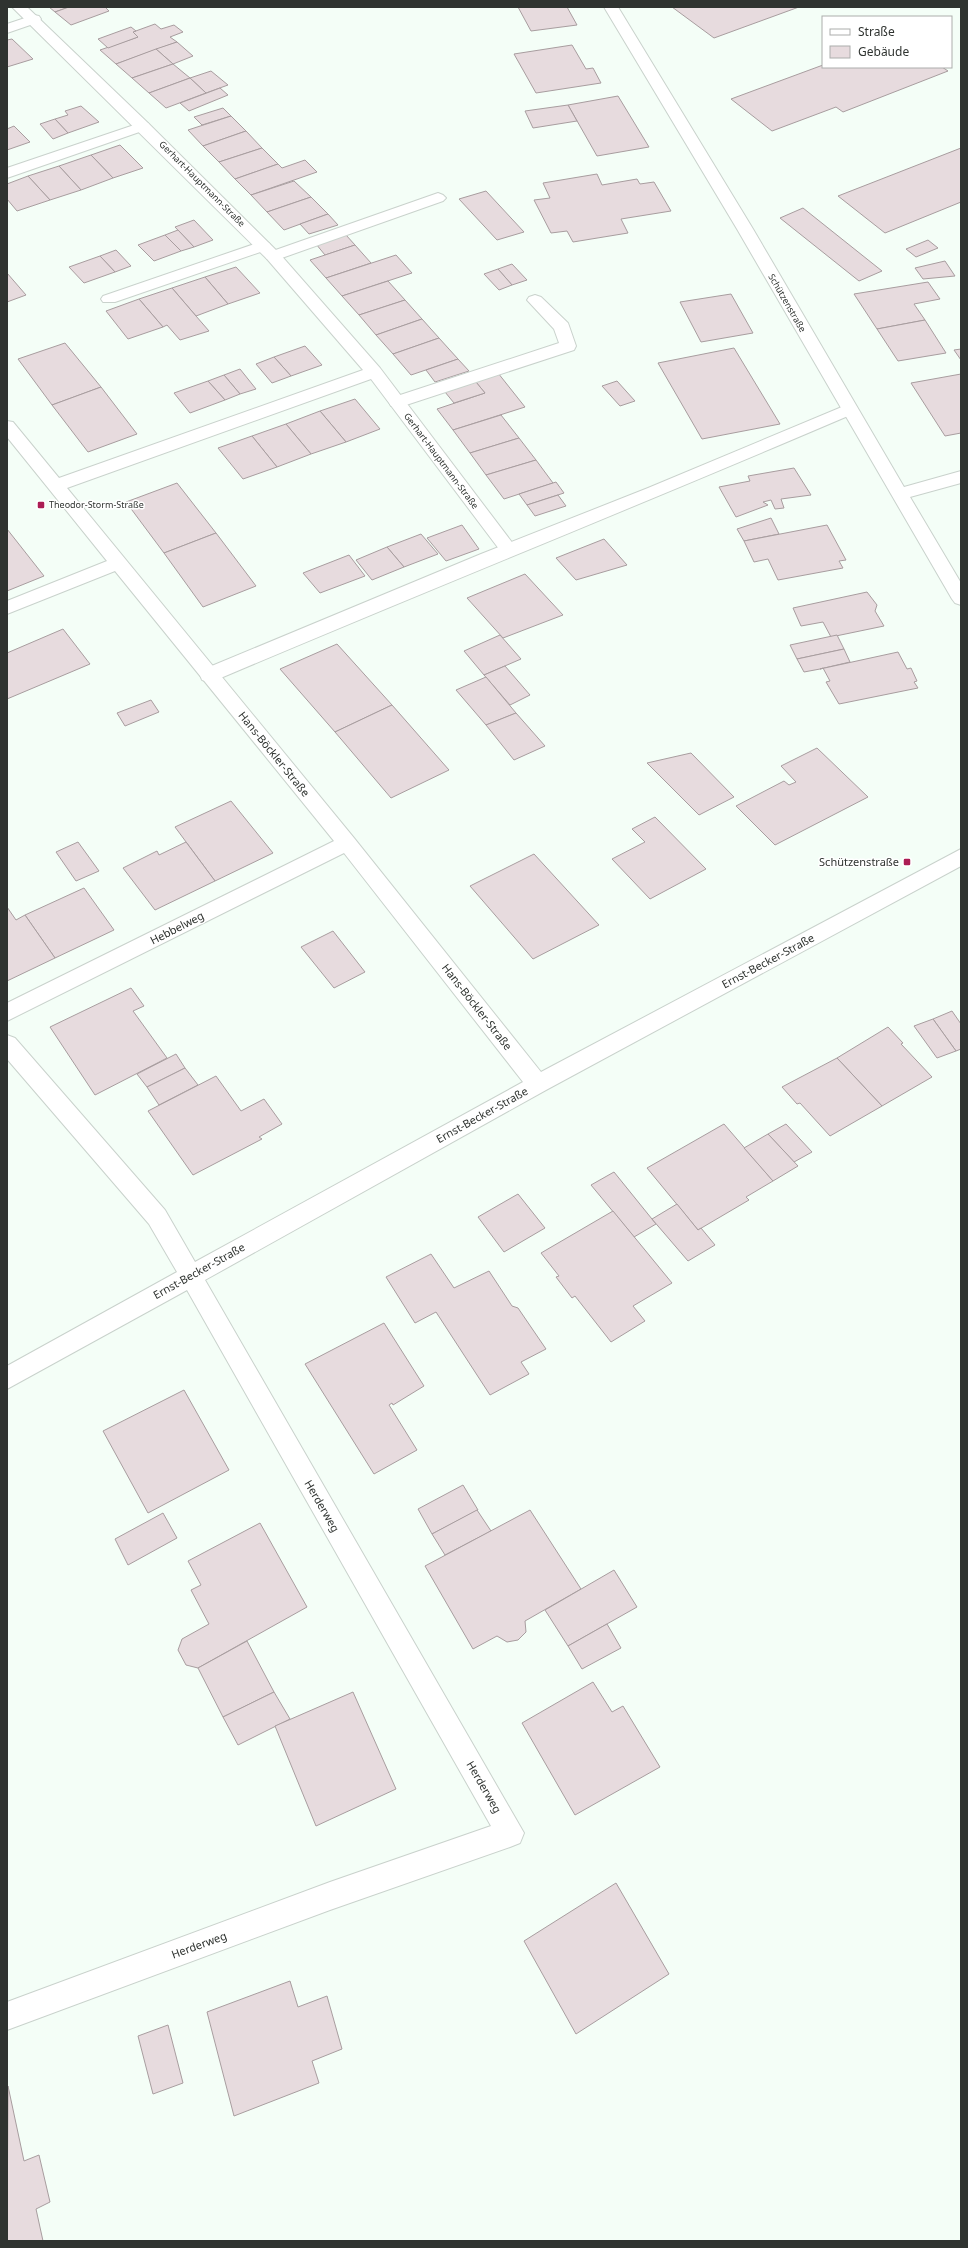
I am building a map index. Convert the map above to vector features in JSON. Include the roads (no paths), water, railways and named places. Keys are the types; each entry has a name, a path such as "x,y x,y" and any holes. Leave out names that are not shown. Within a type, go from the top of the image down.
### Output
{"street":[{"name":"Gerhart-Hauptmann-Straße","path":"20,7 143,126 268,251 374,372 508,549"},
{"name":"Schützenstraße","path":"611,7 741,222 898,494 961,599"},
{"path":"7,29 34,19"},
{"path":"7,173 143,126"},
{"path":"109,299 438,198"},
{"path":"397,402 568,346 562,327 535,300"},
{"path":"55,486 374,372"},
{"path":"209,675 508,549 654,492 849,409"},
{"name":"Hans-Böckler-Straße","path":"7,426 347,843 538,1084"},
{"path":"898,494 961,477"},
{"path":"7,608 118,563"},
{"name":"Hebbelweg","path":"7,1013 347,843"},
{"name":"Ernst-Becker-Straße","path":"7,1378 538,1084 961,857"},
{"path":"7,1044 157,1217 190,1276"},
{"name":"Herderweg","path":"7,2016 330,1896 510,1833 190,1276"}],"place":[{"name":"Theodor-Storm-Straße","path":"41,505"},
{"name":"Schützenstraße","path":"907,862"}]}
